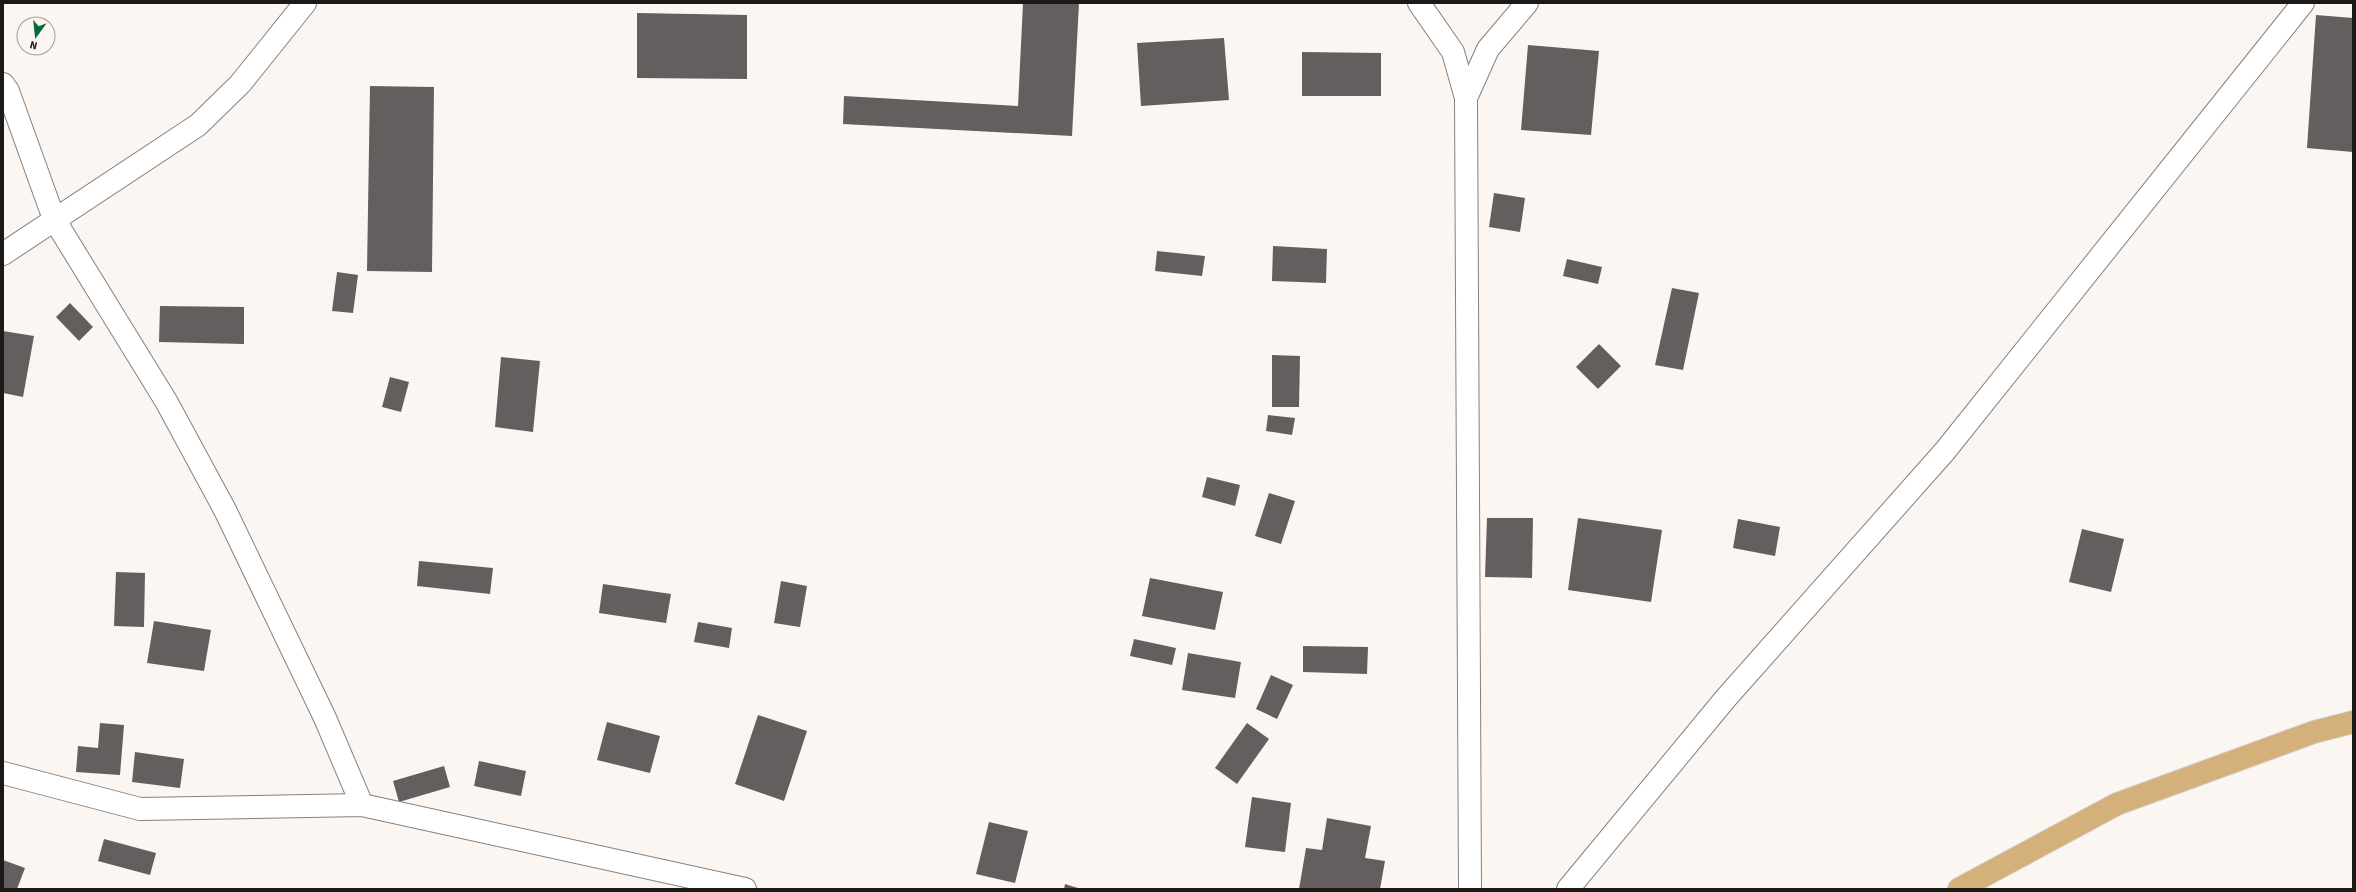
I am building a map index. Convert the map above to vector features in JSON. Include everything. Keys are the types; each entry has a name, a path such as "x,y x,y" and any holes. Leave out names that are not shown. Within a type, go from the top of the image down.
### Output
{"main road":[{"path":"1959,889 2117,804 2314,732 2353,722"}],"street":[{"path":"3,254 198,125 240,84 305,3"},
{"path":"1419,3 1453,52 1466,98 1470,889"},
{"path":"1466,98 1488,49 1527,3"},
{"path":"1568,889 1726,698 1945,451 2303,3"},
{"path":"5,88 54,219 166,401 225,510 325,718 362,805"},
{"path":"3,119 5,88"},
{"path":"3,773 140,809 362,805 745,889"}],"building":[{"path":"1023,3 1079,3 1072,136 843,124 844,96 1018,106"},
{"path":"637,13 747,15 747,79 637,78"},
{"path":"2316,15 2353,18 2353,152 2307,148"},
{"path":"1224,38 1229,100 1141,106 1137,43"},
{"path":"1528,45 1599,51 1591,135 1521,130"},
{"path":"1302,52 1381,53 1381,96 1302,96"},
{"path":"370,86 434,87 432,272 367,271"},
{"path":"1494,193 1525,198 1520,232 1489,227"},
{"path":"1273,246 1327,249 1326,283 1272,281"},
{"path":"1157,251 1205,256 1202,276 1155,271"},
{"path":"1567,259 1602,267 1598,284 1563,276"},
{"path":"337,272 358,275 353,313 332,311"},
{"path":"1672,288 1699,293 1683,370 1655,365"},
{"path":"70,303 93,327 79,341 56,317"},
{"path":"160,306 244,307 244,344 159,342"},
{"path":"3,331 34,336 23,397 3,393"},
{"path":"1599,344 1621,366 1598,389 1576,367"},
{"path":"1272,355 1300,356 1299,407 1272,407"},
{"path":"501,357 540,361 533,432 495,427"},
{"path":"390,377 409,382 401,412 382,407"},
{"path":"1268,415 1295,418 1292,435 1266,431"},
{"path":"1207,477 1240,485 1235,506 1202,497"},
{"path":"1269,493 1295,501 1281,544 1255,536"},
{"path":"1487,518 1533,518 1532,578 1485,577"},
{"path":"1578,518 1662,530 1651,602 1568,590"},
{"path":"1738,519 1780,527 1775,556 1733,548"},
{"path":"2082,529 2124,539 2111,592 2069,582"},
{"path":"419,561 493,568 490,594 417,586"},
{"path":"116,572 145,573 144,627 114,626"},
{"path":"1150,578 1223,592 1215,630 1142,616"},
{"path":"781,581 807,586 800,627 774,623"},
{"path":"603,584 671,594 666,623 599,613"},
{"path":"154,621 211,630 204,671 147,663"},
{"path":"698,622 732,628 729,648 694,642"},
{"path":"1134,639 1176,648 1172,665 1130,656"},
{"path":"1303,646 1368,647 1367,674 1303,672"},
{"path":"1188,653 1241,662 1235,698 1182,690"},
{"path":"1271,675 1293,685 1277,719 1256,709"},
{"path":"758,715 807,731 784,801 735,784"},
{"path":"607,722 660,736 650,773 597,760"},
{"path":"100,723 124,725 120,775 76,772 78,746 98,748"},
{"path":"1247,723 1269,739 1237,784 1215,768"},
{"path":"135,752 184,759 180,788 132,782"},
{"path":"479,761 526,771 521,796 474,786"},
{"path":"444,766 450,787 399,802 393,781"},
{"path":"1252,797 1291,803 1285,852 1245,847"},
{"path":"1327,818 1371,826 1365,858 1385,861 1380,889 1299,889 1306,848 1322,850"},
{"path":"989,822 1028,831 1015,883 976,874"},
{"path":"104,839 156,853 150,875 98,861"},
{"path":"3,860 25,868 17,889 3,889"},
{"path":"1065,884 1081,889 1064,889"}]}
